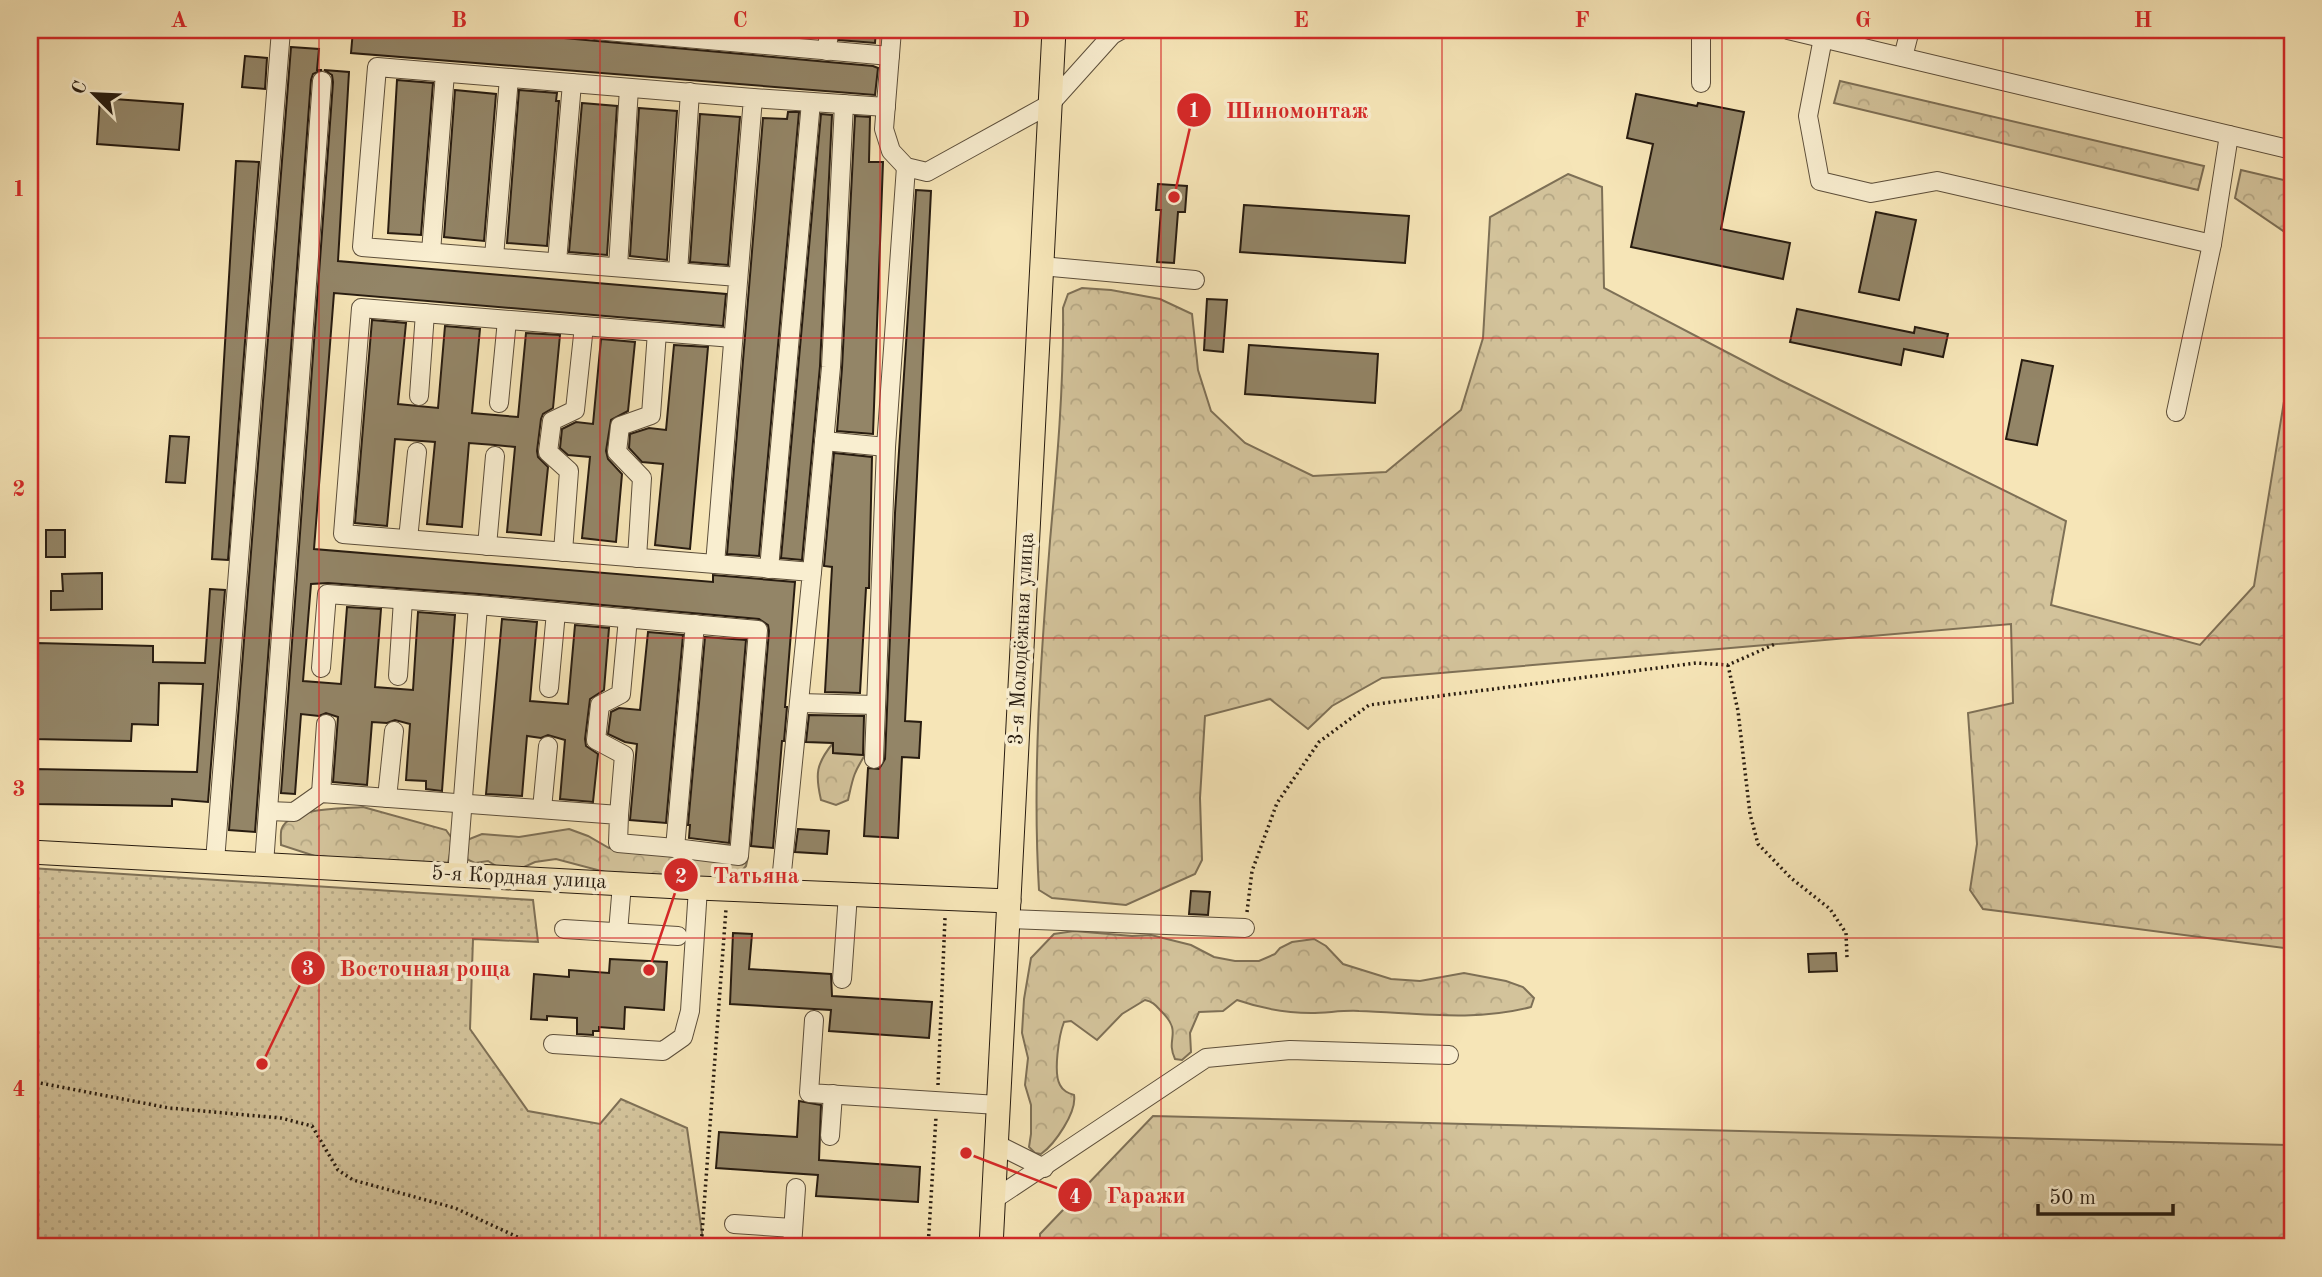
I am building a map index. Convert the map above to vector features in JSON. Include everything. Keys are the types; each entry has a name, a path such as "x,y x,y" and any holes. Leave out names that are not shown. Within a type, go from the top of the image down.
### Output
{"main road":[{"name":"3-я Молодёжная улица","path":"991,1247 1054,30"},
{"name":"5-я Кордная улица","path":"30,852 727,890 946,898 1009,910"}],"street":[{"path":"215,861 281,30"},
{"path":"595,30 765,37 827,51 890,56"},
{"path":"827,51 829,30"},
{"path":"892,30 884,129 891,150 906,167 927,172 1049,104 1112,35 1121,30"},
{"path":"1701,30 1701,83"},
{"path":"1788,30 2292,150"},
{"path":"1903,57 1910,30"},
{"path":"1823,38 1808,116 1820,181 1871,193 1937,181 2212,244"},
{"path":"738,277 362,247 377,67 886,107"},
{"path":"431,252 446,73"},
{"path":"494,257 509,78"},
{"path":"264,863 322,81"},
{"path":"557,262 572,83"},
{"path":"618,267 629,88"},
{"path":"678,272 690,92"},
{"path":"715,564 753,98"},
{"path":"769,569 811,102"},
{"path":"780,892 831,367 844,104"},
{"path":"2176,412 2212,244 2229,135"},
{"path":"874,759 886,447 906,167"},
{"path":"1041,266 1195,279"},
{"path":"733,338 361,308 343,534 812,572"},
{"path":"419,396 425,313"},
{"path":"499,403 507,320"},
{"path":"563,552 569,471 548,452 552,421 575,410 583,326"},
{"path":"637,558 642,478 617,452 620,426 651,415 657,332"},
{"path":"824,441 886,447"},
{"path":"408,539 416,452"},
{"path":"487,546 495,456"},
{"path":"321,668 327,594 478,605 628,618 758,630 739,856 618,843 624,755 596,740 600,705 621,694 628,618"},
{"path":"398,676 403,600"},
{"path":"457,875 478,605"},
{"path":"549,688 556,612"},
{"path":"676,848 695,624"},
{"path":"799,703 876,705"},
{"path":"320,793 326,724"},
{"path":"387,798 394,731"},
{"path":"542,809 548,746"},
{"path":"268,811 294,812 320,793 619,815"},
{"path":"618,932 622,884"},
{"path":"553,1044 663,1051 683,1037 690,1011 698,888"},
{"path":"842,979 848,894"},
{"path":"1009,910 1245,928"},
{"path":"564,929 678,936"},
{"path":"814,1020 809,1093 999,1105"},
{"path":"993,1200 1206,1058 1290,1050 1449,1055"},
{"path":"830,1136 833,1094"},
{"path":"996,1144 1044,1168"},
{"path":"792,1247 796,1188"},
{"path":"734,1224 793,1228"}],"path":[{"path":"1245,928 1252,871 1277,803 1319,743 1369,705 1696,663 1728,665 1775,644"},
{"path":"1728,665 1738,711 1750,814 1758,844 1791,878 1830,909 1846,933 1847,958"},
{"path":"701,1247 727,890"},
{"path":"928,1247 946,898"},
{"path":"30,1081 169,1108 281,1118 312,1126 338,1170 353,1180 455,1208 539,1247"}],"green space":[{"path":"1840,81 2204,166 2198,190 1834,103"},
{"path":"2241,170 2292,182 2292,237 2235,198"},
{"path":"1568,174 1602,187 1604,288 1780,380 2066,521 2051,605 2200,645 2254,586 2292,352 2292,949 1983,909 1970,890 1977,844 1968,713 2013,703 2011,624 1382,678 1332,706 1308,729 1270,699 1205,716 1200,798 1202,860 1195,874 1126,905 1052,898 1039,890 1036,803 1038,715 1060,424 1063,308 1068,294 1082,288 1111,290 1160,299 1192,314 1198,370 1211,411 1245,443 1313,476 1386,472 1461,410 1483,338 1490,217"},
{"path":"833,743 833,753 865,755 854,776 848,800 836,805 821,800 818,783 820,763"},
{"path":"363,807 446,830 453,840 448,863 318,857 281,845 282,828 296,816 318,810"},
{"path":"569,829 609,848 641,851 689,842 729,845 748,857 741,872 718,882 639,881 556,859 535,862 522,868 501,869 488,861 475,863 464,858 467,840 482,834 519,837"},
{"path":"30,868 533,900 538,942 473,939 470,1029 528,1111 600,1124 621,1099 687,1128 704,1247 30,1247"},
{"path":"1074,931 1151,935 1191,945 1214,957 1235,961 1259,961 1292,942 1314,939 1326,946 1343,964 1391,979 1420,981 1464,973 1523,987 1534,998 1531,1007 1510,1012 1467,1015 1353,1011 1302,1013 1273,1010 1237,1000 1223,1011 1199,1012 1190,1033 1191,1052 1182,1060 1175,1059 1172,1052 1173,1031 1168,1019 1155,1004 1145,1000 1122,1014 1097,1040 1071,1021 1064,1022 1057,1072 1060,1085 1066,1092 1074,1095 1074,1102 1064,1127 1041,1154 1035,1153 1029,1147 1031,1105 1025,1085 1028,1058 1022,1033 1024,999 1031,958 1054,934"},
{"path":"1153,1116 2292,1145 2292,1247 1040,1247 1040,1234"}],"building":[{"path":"353,30 476,30 878,68 875,95 351,53"},
{"path":"781,30 818,30 817,38 780,35"},
{"path":"840,30 876,30 875,43 839,40"},
{"path":"291,47 319,49 317,70 322,70 313,74 311,80 255,832 229,830"},
{"path":"245,56 267,58 265,89 242,87"},
{"path":"324,70 349,72 338,261 726,294 723,326 334,293 314,549 713,582 713,575 795,582 787,707 773,848 751,846 769,631 768,625 759,619 479,594 311,584 303,681 341,684 347,607 381,609 375,687 413,690 418,612 455,615 442,791 426,789 426,781 406,780 410,724 395,720 387,723 372,722 367,785 333,782 338,717 326,713 319,716 301,714 295,794 281,793 333,82 332,75"},
{"path":"397,80 433,83 421,235 388,233"},
{"path":"455,90 496,94 484,241 444,237"},
{"path":"519,90 557,93 556,101 559,101 547,246 507,243"},
{"path":"1636,94 1744,112 1721,229 1790,243 1783,279 1631,247 1653,144 1627,138"},
{"path":"100,98 183,104 179,150 97,144"},
{"path":"582,103 617,106 607,255 569,252"},
{"path":"639,108 677,111 667,260 630,256"},
{"path":"788,112 799,112 759,556 727,554 763,118 787,119"},
{"path":"700,114 740,117 728,265 690,262"},
{"path":"821,114 832,115 820,366 802,560 781,558"},
{"path":"855,116 870,117 869,162 883,162 873,434 837,431"},
{"path":"236,161 259,162 228,560 212,559"},
{"path":"1158,184 1187,186 1185,212 1178,212 1174,263 1157,262 1161,210 1156,210"},
{"path":"916,190 931,191 905,721 921,722 919,758 902,757 898,838 864,836 868,768 879,769 885,759 895,513"},
{"path":"1244,205 1409,216 1405,263 1240,252"},
{"path":"1876,212 1916,220 1899,300 1859,292"},
{"path":"1207,299 1227,300 1223,352 1204,350"},
{"path":"1797,309 1914,333 1915,327 1948,334 1943,357 1904,349 1901,365 1790,342"},
{"path":"372,320 406,323 398,404 438,408 445,326 480,329 472,413 518,417 526,333 560,335 553,408 543,414 541,419 537,451 538,457 548,467 541,535 507,532 515,447 469,443 462,527 427,524 435,442 395,439 387,526 355,523"},
{"path":"601,339 635,342 628,411 611,420 606,451 608,459 622,474 616,542 582,538 590,457 568,455 560,448 562,429 576,422 593,424"},
{"path":"674,345 708,347 690,549 655,545 663,464 642,462 629,448 630,434 649,428 666,430"},
{"path":"1249,345 1378,354 1375,403 1245,394"},
{"path":"2022,360 2053,366 2037,445 2006,439"},
{"path":"170,436 189,437 185,483 166,482"},
{"path":"834,453 872,457 869,588 866,588 860,693 825,692 832,567 824,566"},
{"path":"46,530 65,530 65,557 46,557"},
{"path":"102,573 102,609 51,610 51,591 63,591 62,574"},
{"path":"210,589 225,590 208,802 172,799 172,806 33,804 34,769 197,772 203,684 159,683 158,725 132,724 131,741 33,739 37,643 153,646 153,662 205,663"},
{"path":"502,619 537,622 530,701 568,704 575,625 609,628 604,690 590,699 585,739 586,746 598,754 593,802 560,799 565,740 548,735 541,738 527,736 522,796 486,794"},
{"path":"648,632 683,635 666,823 630,820 637,744 608,734 611,712 619,708 640,710"},
{"path":"705,637 746,640 729,843 689,838"},
{"path":"809,715 864,716 863,755 833,753 833,743 806,742"},
{"path":"798,829 829,831 827,854 795,852"},
{"path":"1191,891 1210,892 1208,915 1189,914"},
{"path":"733,933 752,934 749,969 831,974 832,996 932,1002 929,1038 829,1031 831,1010 730,1004"},
{"path":"1836,953 1837,971 1809,972 1808,954"},
{"path":"610,959 667,962 664,1010 625,1007 624,1029 599,1027 599,1031 593,1031 593,1035 577,1034 577,1018 547,1016 547,1020 531,1019 534,974 569,977 569,970 609,973"},
{"path":"799,1101 821,1105 819,1160 920,1167 918,1202 816,1196 818,1175 716,1168 719,1132 797,1137"}],"place":[{"name":"Шиномонтаж","path":"1174,197"},
{"name":"Татьяна","path":"649,970"},
{"name":"Восточная роща","path":"262,1064"},
{"name":"Гаражи","path":"966,1153"}]}
